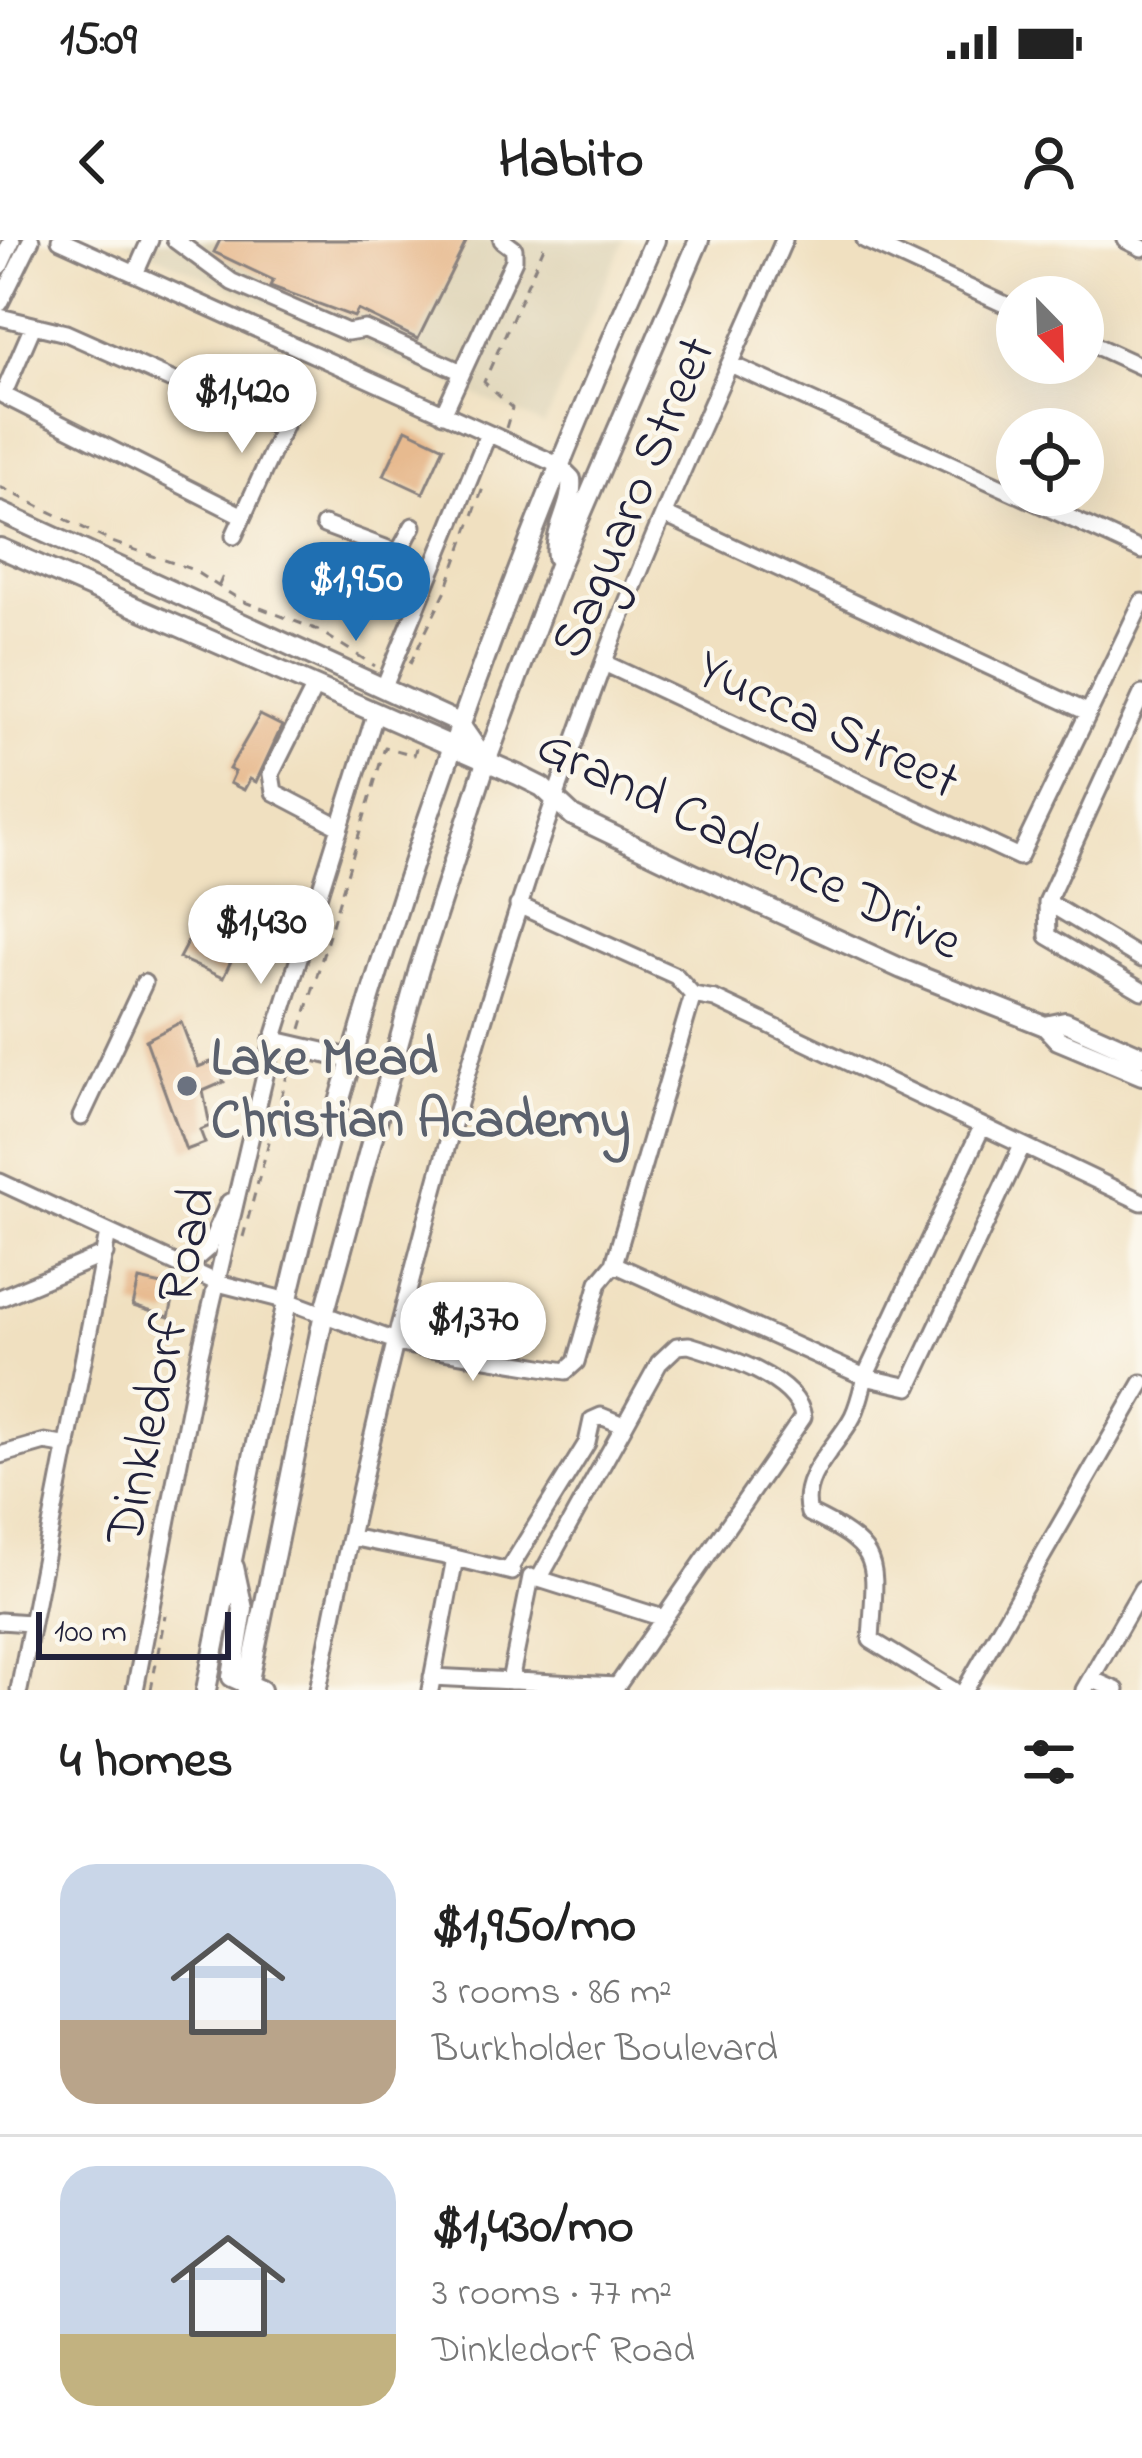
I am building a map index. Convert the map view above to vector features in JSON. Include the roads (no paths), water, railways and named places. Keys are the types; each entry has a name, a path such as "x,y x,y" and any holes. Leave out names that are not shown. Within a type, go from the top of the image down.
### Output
{"main road":[{"path":"206,1690 288,1301 351,1060 458,722 556,464 655,240"},
{"path":"231,1557 243,1609 232,1677 252,1689 323,1318 419,969 486,762 558,568 699,240"},
{"path":"556,464 571,479 572,494 555,544 558,568"},
{"path":"0,512 230,617 387,680 458,722 486,762"},
{"name":"Grand Cadence Drive","path":"0,548 542,787 573,816 692,873 1045,1026 1058,1040 1142,1076"},
{"path":"118,602 133,573"},
{"path":"218,646 230,617"},
{"name":"Grand Cadence Drive","path":"1045,1026 1065,1022 1142,1056"},
{"path":"273,1041 351,1060"}],"street":[{"path":"0,266 12,240"},
{"path":"0,303 6,278 31,240"},
{"path":"60,240 556,464"},
{"path":"135,274 150,240"},
{"path":"176,240 232,282 347,332 364,329 462,372"},
{"path":"443,414 514,260 514,249 502,240"},
{"name":"Saguaro Street","path":"318,1690 393,1336 518,905 604,663 784,240"},
{"path":"865,240 996,300"},
{"path":"1126,240 1142,248"},
{"path":"0,317 66,333 282,429"},
{"path":"33,326 3,395 243,516"},
{"path":"1104,350 1142,367"},
{"path":"730,364 996,484"},
{"path":"234,536 297,397"},
{"path":"387,680 488,434"},
{"path":"664,515 1085,711 1142,602"},
{"path":"1067,516 1142,550"},
{"path":"324,525 396,552"},
{"path":"300,573 371,602 413,526"},
{"name":"Yucca Street","path":"604,663 1019,857 1085,711"},
{"path":"314,688 271,774 274,792 337,825"},
{"path":"1142,694 1047,902 1048,936 1142,991"},
{"name":"Dinkledorf Road","path":"135,1690 238,1183 273,1041 375,715"},
{"path":"1047,902 1142,959"},
{"path":"518,905 676,976 693,994 715,999 1142,1202"},
{"path":"81,1117 144,983"},
{"path":"0,1182 218,1283 288,1301 323,1318 393,1336 406,1345 566,1371 576,1362 599,1282 614,1264 693,994"},
{"path":"952,1690 871,1640 875,1562 864,1545 809,1513 806,1502 811,1479 855,1414 865,1377 981,1129"},
{"path":"614,1264 865,1377 909,1387 1022,1146"},
{"path":"187,1266 208,1248 238,1183"},
{"path":"19,1690 108,1232"},
{"path":"0,1298 105,1254"},
{"path":"455,1558 431,1684 510,1681 616,1688 803,1411 797,1399 765,1376 683,1345 664,1355 535,1578 510,1681"},
{"path":"965,1690 1142,1382"},
{"path":"508,1571 587,1443 592,1420 601,1416 623,1425"},
{"path":"0,1455 45,1442 68,1447"},
{"path":"350,1537 508,1571 663,1618"},
{"path":"1116,1690 1088,1684 1142,1589"},
{"path":"0,1621 30,1623"}],"place":[{"name":"Lake Mead Christian Academy","path":"187,1086"}]}
